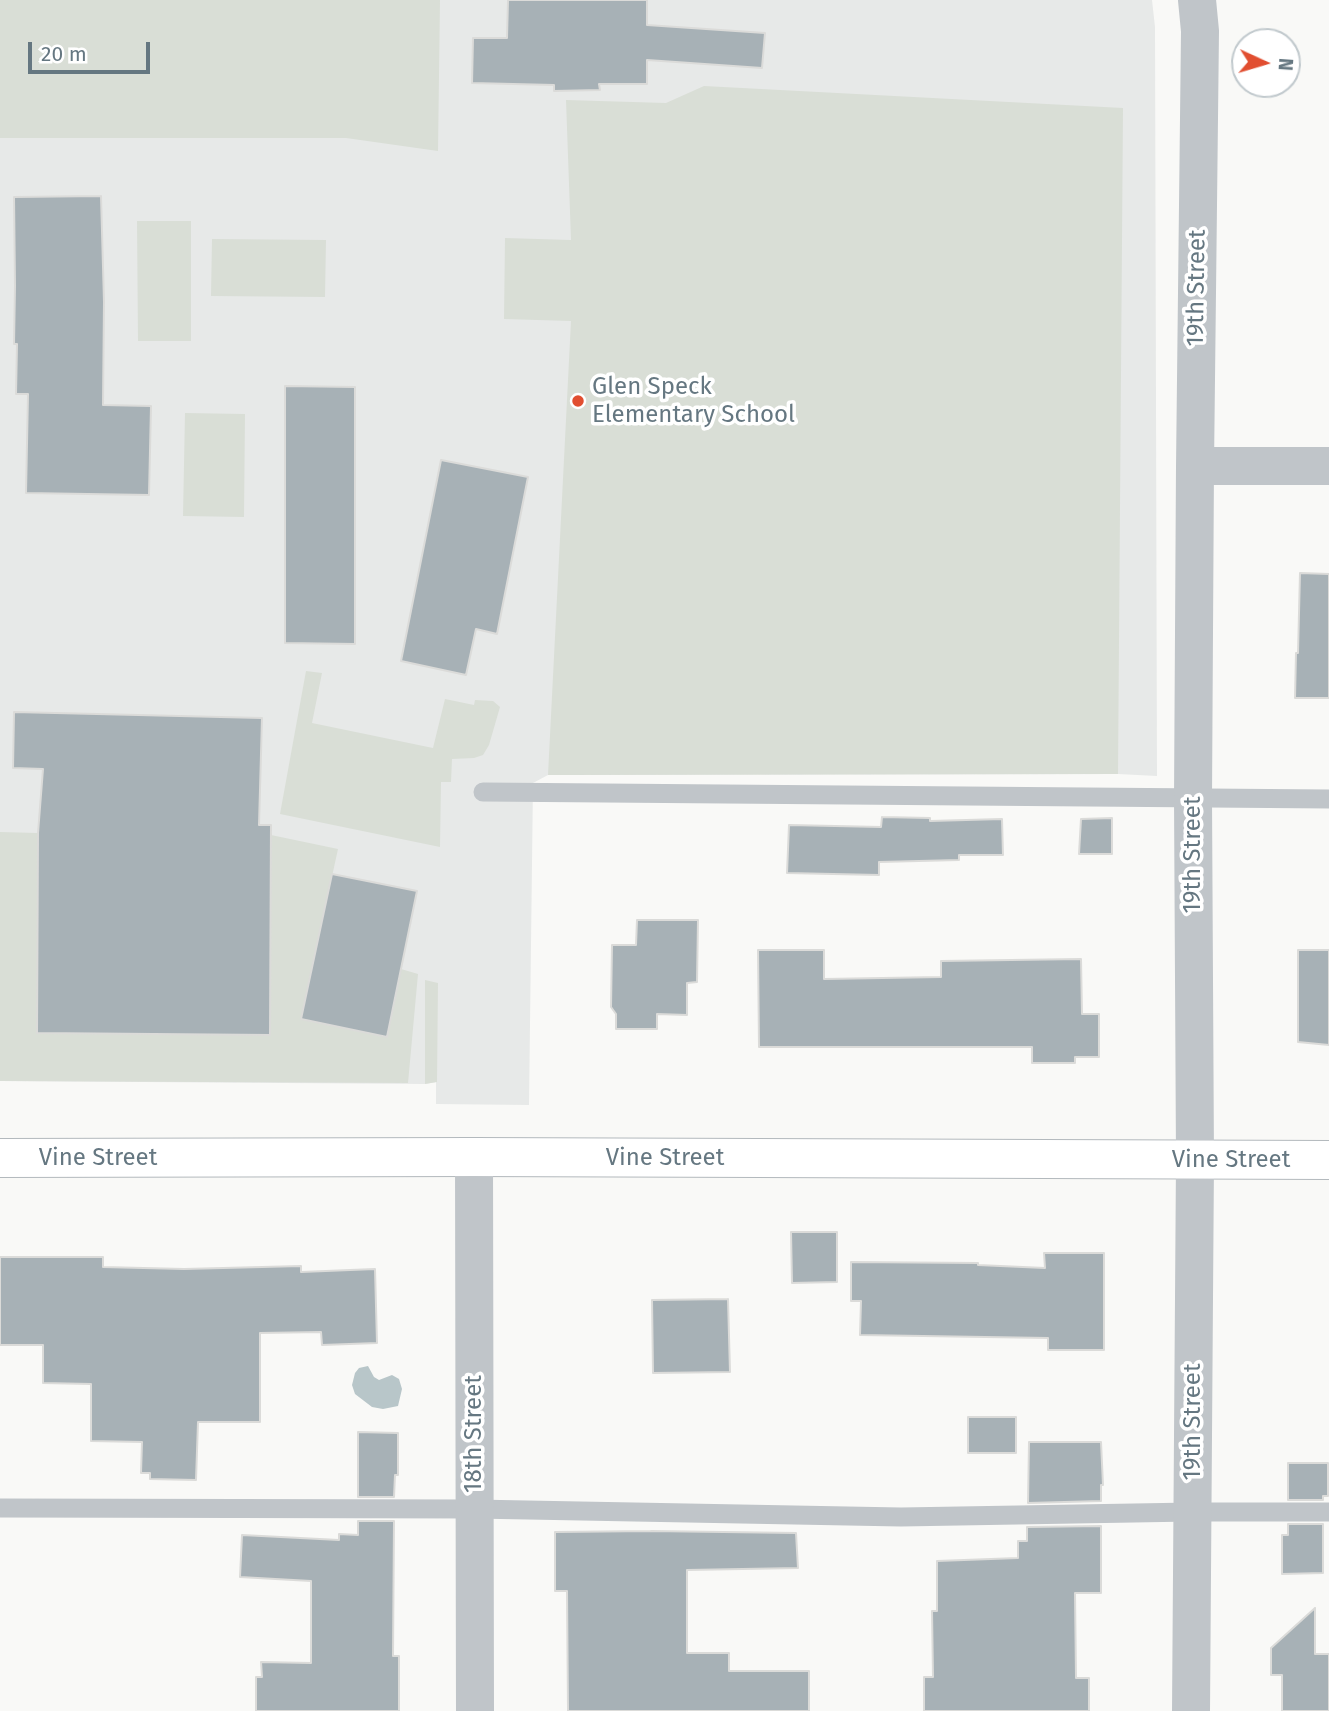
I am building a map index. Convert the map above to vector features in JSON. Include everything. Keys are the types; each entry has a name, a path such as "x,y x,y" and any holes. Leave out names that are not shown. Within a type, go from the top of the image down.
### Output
{"street":[{"name":"19th Street","path":"1191,1711 1195,1160 1193,799 1200,31 1197,0"},
{"path":"1195,466 1329,466"},
{"name":"18th Street","path":"474,1157 475,1711"},
{"name":"Vine Street","path":"0,1158 1329,1160"}],"lane":[{"path":"484,792 1329,799"},
{"path":"0,1508 474,1509 901,1517 1192,1512 1329,1513"}],"shaded area":[{"name":"Glen Speck Elementary School","path":"0,0 1152,0 1155,27 1157,776 548,775 533,783 529,1105 436,1104 436,1082 0,1081"},
{"path":"0,0 440,0 438,151 346,138 0,138"},
{"path":"704,86 1123,108 1118,774 548,775 571,321 504,319 505,238 571,240 566,100 666,103"},
{"path":"137,221 191,221 191,341 138,341"},
{"path":"212,239 326,240 325,297 211,296"},
{"path":"185,413 245,414 244,517 183,516"},
{"path":"306,671 322,673 312,723 433,748 445,699 474,705 475,700 493,701 500,707 489,745 483,755 452,759 451,782 441,782 440,847 280,814"},
{"path":"0,832 38,833 37,1033 125,1034 181,833 180,1034 270,1034 271,835 338,849 317,945 387,1037 401,969 418,974 408,1083 0,1081"},
{"path":"425,980 438,983 437,1082 425,1084"},
{"path":"368,1366 379,1380 392,1375 399,1379 402,1389 398,1406 383,1409 372,1407 355,1394 352,1385 355,1373 359,1368"}],"building":[{"path":"508,0 647,0 647,25 765,33 762,68 647,60 647,84 599,84 600,90 554,91 554,85 472,83 473,38 507,38"},
{"path":"101,196 103,405 151,406 149,495 26,493 28,394 16,394 14,197"},
{"path":"285,386 355,387 355,644 285,643"},
{"path":"441,460 528,477 497,634 476,629 466,675 401,661"},
{"path":"1300,573 1329,574 1329,698 1295,698"},
{"path":"14,712 262,718 259,825 271,825 270,1035 37,1033 38,833 43,769 13,768"},
{"path":"882,817 930,818 930,821 1002,819 1003,855 959,855 959,860 879,862 879,875 787,873 789,825 881,827"},
{"path":"1112,818 1112,854 1079,854 1081,819"},
{"path":"332,874 417,891 387,1037 301,1019"},
{"path":"637,920 698,920 697,982 687,983 687,1015 657,1014 657,1029 616,1029 616,1014 611,1007 612,945 636,945"},
{"path":"758,950 824,950 824,979 941,977 941,961 1081,959 1082,1014 1099,1014 1099,1057 1075,1057 1075,1063 1032,1063 1032,1047 759,1047"},
{"path":"1298,950 1329,950 1329,1045 1298,1042"},
{"path":"791,1232 837,1232 837,1282 792,1283"},
{"path":"1044,1253 1104,1253 1104,1350 1048,1350 1048,1338 860,1335 861,1301 851,1301 851,1262 978,1263 1045,1268"},
{"path":"0,1257 103,1257 103,1267 184,1269 301,1266 301,1272 375,1269 377,1343 322,1345 321,1332 260,1333 260,1422 198,1422 196,1480 150,1479 150,1473 141,1473 142,1442 91,1441 91,1384 43,1383 43,1345 0,1345"},
{"path":"728,1299 730,1372 653,1373 652,1300"},
{"path":"968,1417 1016,1417 1016,1453 968,1453"},
{"path":"358,1432 398,1433 398,1475 395,1475 394,1497 358,1497"},
{"path":"1029,1442 1101,1442 1101,1501 1028,1503"},
{"path":"1288,1463 1328,1463 1328,1496 1323,1496 1323,1500 1288,1500"},
{"path":"358,1521 394,1521 393,1656 399,1656 399,1711 256,1711 256,1677 262,1677 261,1662 311,1663 311,1581 240,1577 242,1535 339,1540 339,1534 358,1535"},
{"path":"1288,1524 1323,1524 1323,1573 1282,1574 1282,1535 1288,1535"},
{"path":"1101,1526 1101,1593 1075,1593 1076,1678 1089,1678 1089,1711 924,1711 924,1677 933,1677 932,1611 937,1611 937,1561 1018,1558 1018,1541 1027,1541 1027,1527"},
{"path":"555,1532 796,1533 798,1568 687,1570 687,1653 729,1653 729,1671 809,1671 809,1711 568,1711 567,1591 555,1591"},
{"path":"1315,1608 1315,1654 1329,1654 1329,1711 1282,1711 1282,1675 1271,1675 1271,1648"}],"place":[{"name":"Glen Speck Elementary School","path":"578,401"}]}
